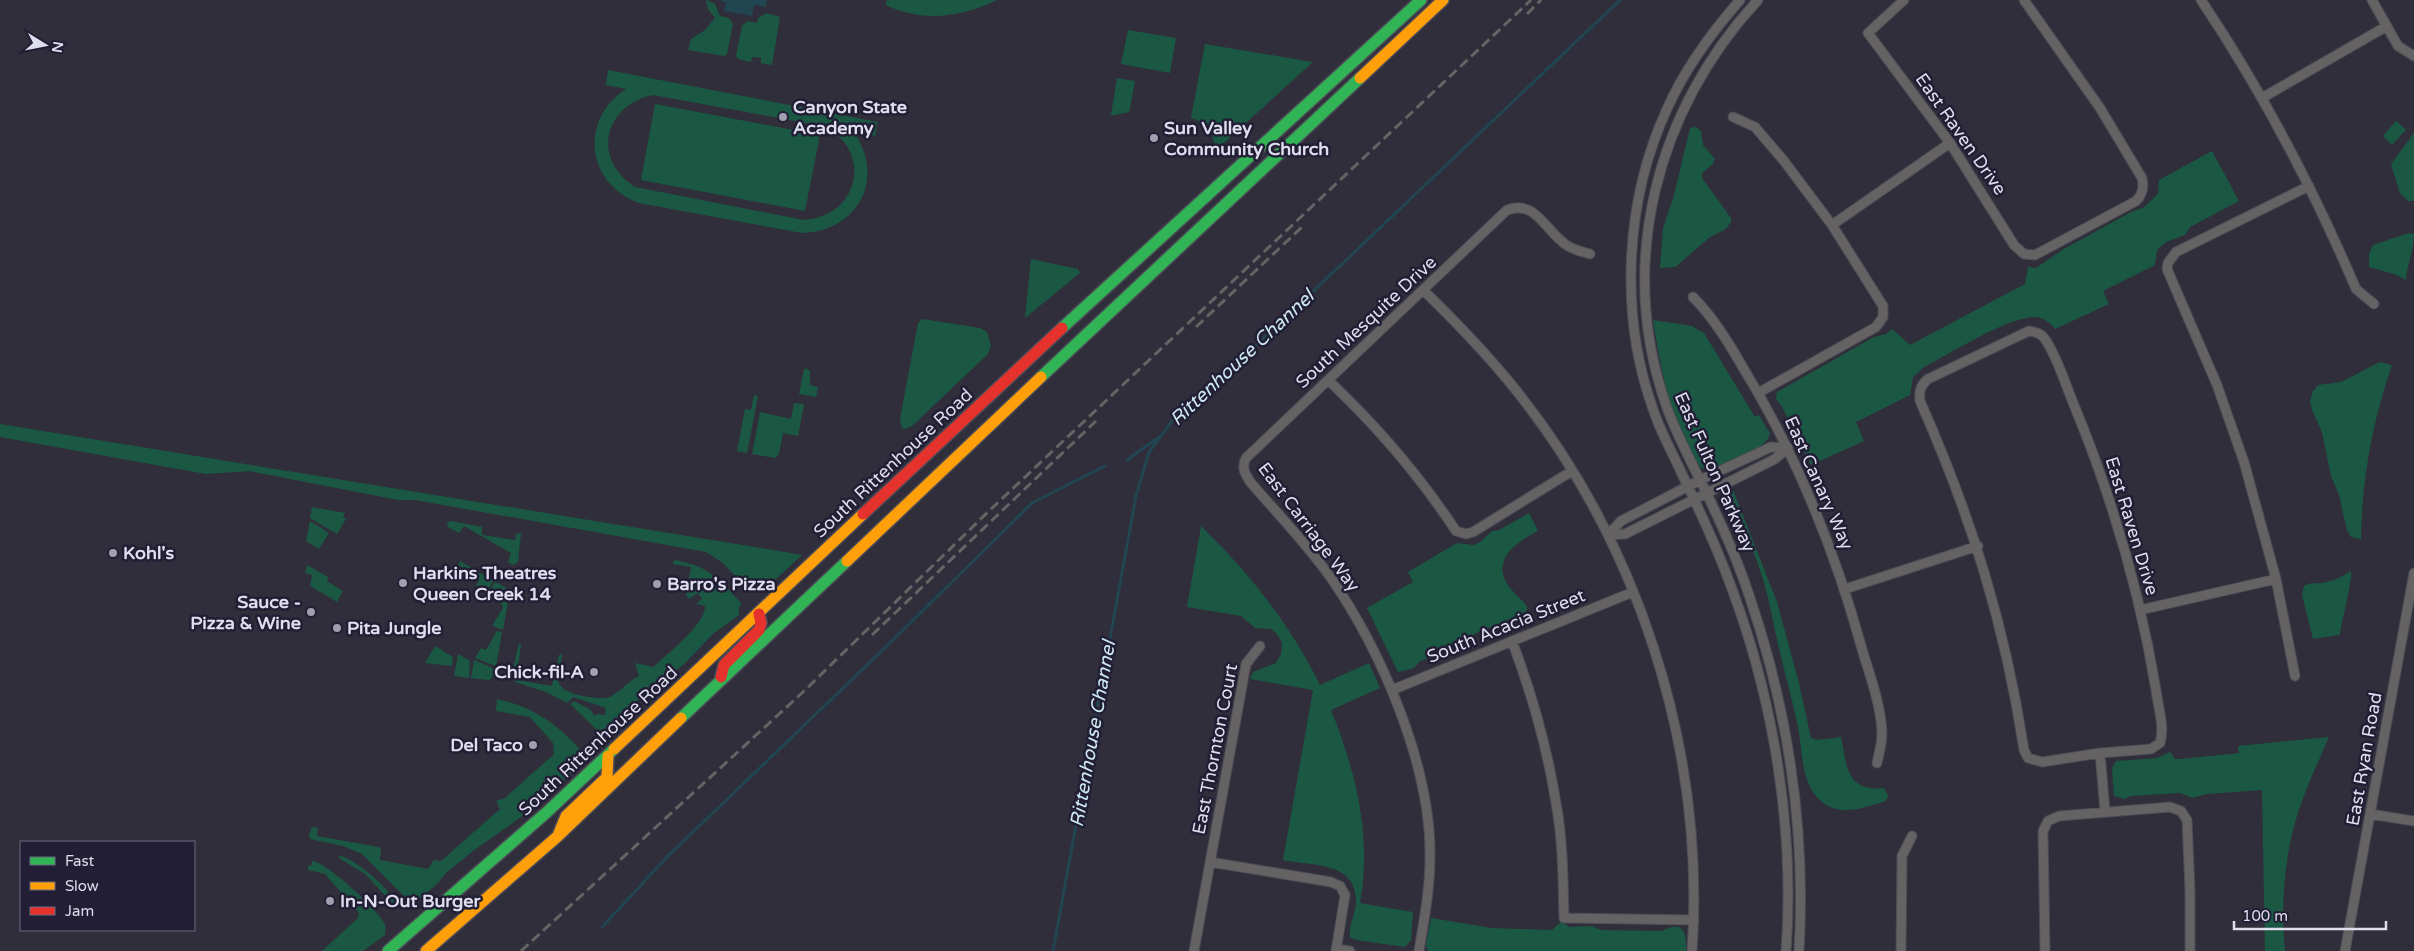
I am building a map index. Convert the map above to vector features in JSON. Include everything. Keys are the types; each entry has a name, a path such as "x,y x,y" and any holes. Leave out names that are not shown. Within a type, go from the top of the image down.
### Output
{"main road":[{"name":"South Rittenhouse Road","path":"388,951 489,865 608,756 1032,355 1421,0"},
{"path":"413,931 427,950 558,836 1048,371 1443,0"},
{"path":"1032,355 1048,371"},
{"path":"719,683 724,665 759,630 761,623 759,614"},
{"path":"558,836 566,816 607,777 608,756"}],"street":[{"name":"East Fulton Parkway","path":"1740,0 1702,47 1667,108 1644,174 1633,241 1632,307 1644,382 1652,409 1694,499 1738,606 1757,669 1773,740 1785,830 1787,883 1786,951"},
{"name":"East Fulton Parkway","path":"1758,0 1720,44 1688,97 1662,163 1649,222 1646,254 1646,308 1654,359 1667,407 1706,492 1750,598 1779,698 1796,814 1801,892 1799,951"},
{"name":"East Raven Drive","path":"1904,0 1868,33 1950,143 2014,245 2024,254 2035,255 2136,201 2142,194 2144,186 2142,178 2121,142 2075,70 2024,0"},
{"path":"2201,0 2262,98 2309,186 2356,289 2374,304"},
{"path":"2372,0 2398,46 2414,56"},
{"path":"2262,98 2387,26"},
{"path":"1733,117 1755,127 1784,160 1832,225 1883,306 1884,317 1876,327 1758,393"},
{"path":"1832,225 1950,143"},
{"path":"2295,676 2276,579 2256,501 2231,423 2202,348 2169,274 2168,263 2176,252 2309,186"},
{"name":"South Mesquite Drive","path":"1243,466 1246,458 1507,210 1518,206 1528,209 1567,246 1590,254"},
{"path":"1423,290 1507,378 1540,422 1572,471 1608,535 1633,592 1653,645 1666,690 1680,753 1689,808 1693,864 1694,920 1692,951"},
{"name":"East Canary Way","path":"1693,297 1703,307 1758,393 1788,448 1825,532 1845,589 1877,702 1882,735 1877,763"},
{"name":"East Raven Drive","path":"1978,546 1946,458 1920,401 1919,392 1922,384 1928,379 2023,332 2034,332 2046,340 2089,440 2112,506 2140,610 2162,727 2160,743 2151,749 2100,753"},
{"path":"1328,380 1366,416 1401,455 1456,531 1466,534 1572,471"},
{"path":"1608,535 1621,520 1700,480 1771,447 1788,448"},
{"path":"1608,535 1625,534 1775,459 1788,448"},
{"name":"East Carriage Way","path":"1243,466 1251,483 1300,537 1331,578 1358,621 1392,690 1412,749 1428,828 1429,883 1418,951"},
{"path":"1845,589 1978,546 2005,646 2024,750 2028,758 2042,762 2100,753 2105,811"},
{"name":"East Ryan Road","path":"2345,951 2414,573"},
{"path":"2140,610 2276,579"},
{"name":"South Acacia Street","path":"1392,690 1633,592"},
{"path":"1512,641 1532,694 1552,777 1563,861 1564,918 1694,920"},
{"name":"East Thornton Court","path":"1194,951 1246,664 1260,646"},
{"path":"2045,951 2043,831 2048,821 2059,816 2170,807 2181,811 2187,820 2190,951"},
{"path":"2370,814 2414,821"},
{"path":"1901,951 1902,856 1912,836"},
{"path":"1210,862 1331,882 1343,889 1344,901 1336,950 1350,951"}],"green space":[{"path":"706,0 715,4 720,16 729,18 733,24 725,56 688,50 691,39 705,30 715,18 708,9"},
{"path":"887,0 997,0 956,14 928,16 900,11 886,5"},
{"path":"766,13 780,17 772,65 761,63 761,58 752,57 751,62 738,59 736,56 742,26 748,21 757,23 758,18"},
{"path":"1128,30 1176,38 1170,73 1121,64"},
{"path":"1205,44 1313,62 1214,152 1214,140 1210,130 1202,123 1191,118"},
{"path":"608,70 878,122 875,136 854,132 863,150 867,167 866,184 861,199 852,213 838,223 822,230 802,233 639,203 621,194 608,182 599,167 595,150 595,134 601,117 611,102 626,89 606,85","holes":["653,95 822,126 838,136 849,150 854,165 854,180 848,195 838,207 823,216 804,220 635,187 621,175 612,162 608,148 609,134 614,121 623,110 636,101"]},
{"path":"1117,78 1135,81 1129,113 1111,115"},
{"path":"655,104 820,135 805,211 641,180"},
{"path":"2396,121 2406,130 2392,145 2383,136"},
{"path":"1696,127 1701,131 1703,145 1715,159 1712,165 1702,173 1702,178 1731,218 1731,222 1726,229 1710,237 1675,267 1660,268 1663,228 1674,195 1690,128"},
{"path":"2414,132 2414,201 2408,201 2400,193 2391,165"},
{"path":"2212,151 2239,201 2190,227 2185,235 2166,242 2157,250 2155,265 2103,291 2109,304 2055,329 2042,318 2025,318 2011,322 1964,345 1924,367 1913,377 1910,395 1856,422 1864,441 1811,465 1781,405 1776,399 1777,392 1874,337 1886,334 1892,329 1910,345 2025,284 2028,267 2036,268 2062,250 2133,211 2143,208 2158,194 2159,180"},
{"path":"2409,233 2414,234 2414,240 2406,280 2397,275 2369,267 2369,254 2373,245"},
{"path":"1031,259 1078,269 1080,273 1025,318"},
{"path":"922,319 980,328 987,332 991,346 988,354 912,426 905,429 902,428 900,419 918,323"},
{"path":"1653,320 1692,326 1704,333 1755,417 1759,415 1770,432 1763,444 1736,460 1711,470 1701,468 1682,435 1675,416 1664,378"},
{"path":"2380,362 2392,365 2369,451 2363,495 2361,539 2351,537 2347,530 2339,495 2331,476 2322,432 2310,401 2313,391 2318,385 2341,382"},
{"path":"806,368 810,371 810,385 818,387 816,397 799,394 804,369"},
{"path":"754,395 758,396 747,453 737,451 745,409 751,410"},
{"path":"794,403 804,404 798,436 783,433 779,454 775,458 752,454 760,412 791,419"},
{"path":"0,424 802,555 763,591 754,591 752,594 723,563 706,552 415,500 398,500 249,471 206,474 0,437"},
{"path":"1733,490 1777,602 1799,683 1811,738 1817,740 1841,737 1850,775 1862,786 1884,788 1888,796 1886,801 1853,810 1836,809 1821,801 1809,785 1794,708 1762,575 1747,538 1723,506 1722,499"},
{"path":"312,507 345,513 343,517 346,519 337,534 310,518"},
{"path":"1529,513 1538,531 1514,547 1504,561 1502,570 1511,589 1527,606 1527,612 1474,634 1474,639 1420,661 1414,668 1398,672 1367,608 1413,582 1408,572 1457,543 1473,545 1480,542 1492,531 1499,530"},
{"path":"310,521 329,533 319,549 306,541"},
{"path":"451,521 482,527 482,535 515,540 516,534 521,533 518,562 513,565 508,562 511,553 464,526 459,533 448,527 447,523"},
{"path":"1201,526 1268,601 1296,641 1320,685 1369,663 1380,688 1331,710 1348,757 1363,829 1364,854 1360,903 1413,912 1411,940 1405,947 1356,940 1350,937 1356,899 1354,887 1348,878 1329,867 1283,860 1313,690 1250,679 1253,672 1276,663 1281,654 1282,643 1277,634 1271,629 1255,628 1241,616 1187,607"},
{"path":"674,560 697,566 712,574 742,604 739,606 739,615 714,633 683,665 634,703 608,731 598,731 570,704 574,701 591,710 594,716 598,714 605,715 606,708 573,697 567,703 546,692 515,682 514,678 511,678 519,643 521,645 516,680 552,686 559,655 561,654 559,683 567,691 588,697 607,698 616,693 639,676 635,663 653,667 684,639 704,613 705,606 696,604 702,599 698,593 689,599 686,595 691,567 673,564"},
{"path":"460,561 493,581 487,591 476,585 479,580 477,576 458,565"},
{"path":"307,565 328,577 327,581 343,591 337,602 310,586 312,575 305,573"},
{"path":"2351,571 2340,635 2313,639 2302,595 2304,586 2332,580"},
{"path":"495,582 510,590 503,630 492,626 503,608 502,604 487,595"},
{"path":"497,631 502,632 496,666 475,658 481,648 486,650"},
{"path":"435,646 453,657 452,666 425,663"},
{"path":"458,654 470,661 469,678 454,676"},
{"path":"474,660 495,669 492,678 489,680 471,678"},
{"path":"497,699 510,702 533,712 554,725 582,752 581,764 578,766 574,764 573,772 524,815 473,851 419,899 407,899 362,854 343,846 310,839 309,834 312,827 318,828 317,836 379,847 381,849 380,860 428,869 434,860 441,861 500,809 496,801 505,798 554,754 553,743 530,717 496,711"},
{"path":"2329,737 2298,812 2289,851 2283,911 2285,951 2265,951 2262,790 2207,794 2192,798 2180,793 2130,796 2124,799 2114,796 2112,768 2116,761 2157,758 2170,752 2175,759 2181,759 2239,753 2238,746"},
{"path":"339,855 372,875 387,890 396,904 393,904 365,874 339,858"},
{"path":"312,861 329,869 373,909 385,924 385,935 363,951 322,951 358,918 359,913 325,874 308,870 308,865 311,866"},
{"path":"1431,918 1491,928 1552,930 1561,922 1570,927 1592,926 1601,930 1662,931 1679,927 1686,938 1686,951 1428,951 1426,945"}],"water":[{"path":"719,0 767,0 766,7 754,5 752,16 724,11 726,3"}],"waterway":[{"name":"Rittenhouse Channel","path":"1053,951 1136,496 1149,452 1175,417 1245,356 1620,0"},
{"path":"1127,460 1159,437"},
{"path":"602,927 668,856 891,642 1032,503 1105,466"}],"railway":[{"path":"521,951 802,693 989,511 1531,0"},
{"path":"1527,14 1541,0"},
{"path":"1196,327 1302,227"},
{"path":"872,635 1096,421"}],"traffic: fast":[{"path":"1062,328 1421,0"},
{"path":"1041,377 1360,78"},
{"path":"681,718 847,561"},
{"path":"388,951 547,812 614,749"}],"traffic: slow":[{"path":"1360,78 1443,0"},
{"path":"847,561 1041,377"},
{"path":"614,749 863,514"},
{"path":"426,951 558,836 681,718"},
{"path":"559,833 566,816 607,777 608,756"}],"traffic: jam":[{"path":"863,514 1062,328"},
{"path":"721,677 724,665 759,630 761,623 759,614"}],"place":[{"name":"Canyon State Academy","path":"783,117"},
{"name":"Sun Valley Community Church","path":"1154,138"},
{"name":"Kohl's","path":"113,553"},
{"name":"Harkins Theatres Queen Creek 14","path":"403,583"},
{"name":"Barro's Pizza","path":"657,584"},
{"name":"Sauce - Pizza & Wine","path":"311,612"},
{"name":"Pita Jungle","path":"337,628"},
{"name":"Chick-fil-A","path":"594,672"},
{"name":"Del Taco","path":"533,745"},
{"name":"In-N-Out Burger","path":"330,901"}]}
